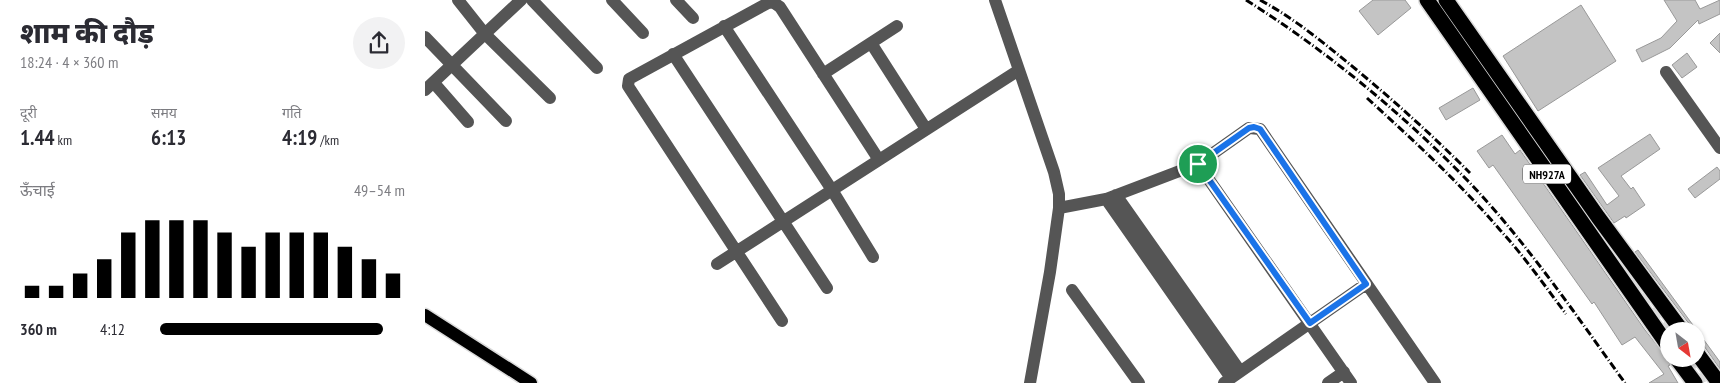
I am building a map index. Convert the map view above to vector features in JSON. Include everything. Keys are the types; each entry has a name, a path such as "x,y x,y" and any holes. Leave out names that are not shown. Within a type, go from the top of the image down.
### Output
{"highway":[{"name":"NH927A","path":"1427,0 1660,334"},
{"name":"NH927A","path":"1446,0 1598,217 1675,322"},
{"path":"1705,364 1719,383"},
{"path":"1684,368 1695,383"}],"main road":[{"path":"425,315 531,383"}],"street":[{"path":"458,0 485,34 550,98"},
{"path":"468,122 429,87 521,0"},
{"path":"532,0 597,68"},
{"path":"612,0 643,33"},
{"path":"676,0 693,18"},
{"path":"995,0 1055,172 1059,194 1059,208 1050,272 1030,383"},
{"path":"782,321 628,86 629,79 724,26 773,2 780,7 879,160"},
{"path":"724,26 873,257"},
{"path":"823,74 897,26"},
{"path":"425,37 506,121"},
{"path":"871,43 926,129"},
{"path":"673,54 827,288"},
{"path":"717,264 1019,70"},
{"path":"1666,72 1720,148"},
{"path":"1059,208 1111,197 1198,164 1249,128 1260,129 1435,383"},
{"path":"1198,164 1351,383"},
{"path":"1111,197 1232,377 1366,284"},
{"path":"1072,290 1139,383"},
{"path":"1328,383 1343,372"}],"building":[{"path":"1373,0 1405,0 1411,8 1378,35 1359,11"},
{"path":"1664,0 1695,0 1700,9 1720,0 1720,14 1699,24 1698,20 1670,48 1642,62 1636,50 1661,38 1677,21"},
{"path":"1581,5 1616,61 1538,111 1503,56"},
{"path":"1720,33 1720,53 1710,43"},
{"path":"1687,53 1697,67 1682,78 1672,65"},
{"path":"1473,88 1480,100 1446,120 1439,108"},
{"path":"1650,134 1660,149 1621,176 1631,189 1633,187 1645,205 1626,218 1625,216 1614,223 1580,175 1585,172 1607,205 1619,196 1598,168"},
{"path":"1502,135 1515,154 1520,150 1660,349 1660,368 1669,368 1678,383 1649,383 1664,374 1635,337 1622,345 1594,302 1592,304 1493,165 1489,168 1477,151"},
{"path":"1717,167 1720,171 1720,179 1695,198 1688,189"},
{"path":"1638,250 1691,322 1688,322 1635,252"},
{"path":"1705,342 1720,362 1720,369 1705,347"}],"tunnel":[{"path":"1627,284 1641,293 1663,322"},
{"path":"1694,368 1698,373 1700,383"}],"railway":[{"path":"1246,0 1335,62 1418,132 1469,182 1531,254 1625,383"},
{"path":"1260,0 1294,21 1347,62 1410,116 1470,173"},
{"path":"1367,98 1435,162 1484,212 1526,261 1566,314"}],"route":[{"path":"1249,128 1260,129 1366,284 1310,323 1198,164 1249,128"}]}
